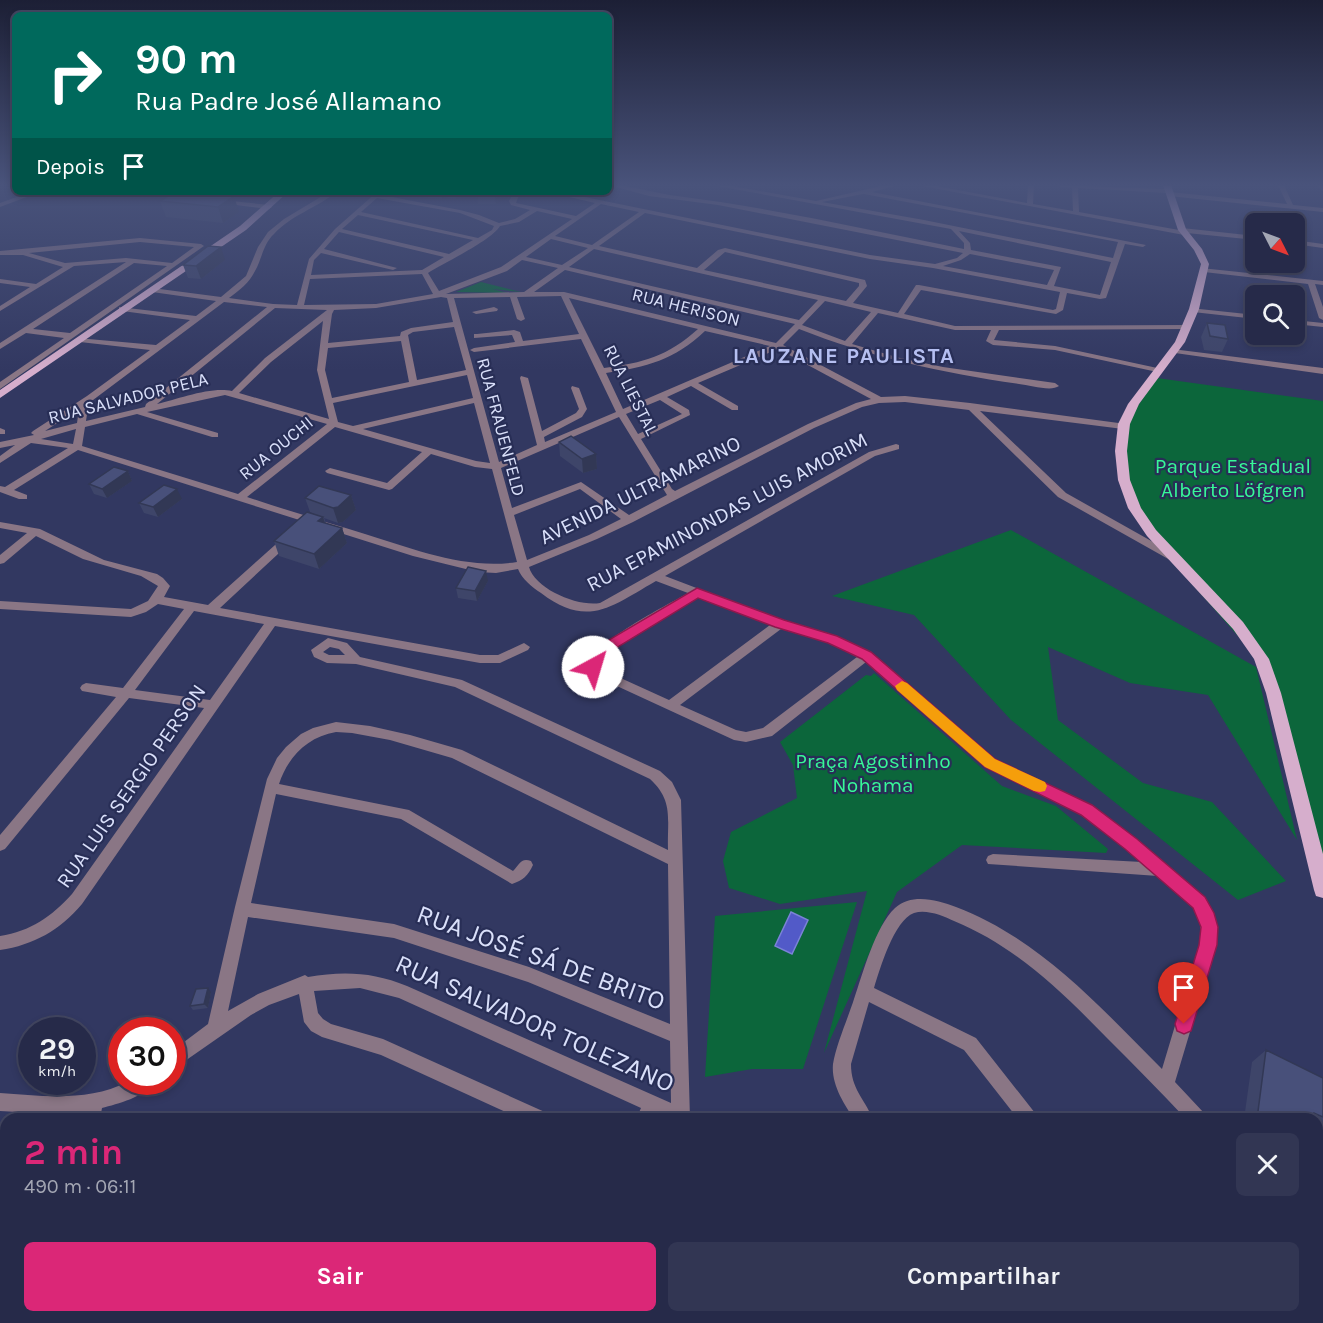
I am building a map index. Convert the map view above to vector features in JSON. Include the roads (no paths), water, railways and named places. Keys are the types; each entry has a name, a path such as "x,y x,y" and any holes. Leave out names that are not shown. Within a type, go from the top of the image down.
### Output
{"main road":[{"path":"0,396 76,338 215,247"},
{"path":"1196,247 1202,254 1204,270 1193,310 1175,351 1130,411 1123,426 1121,470 1126,492 1149,530 1233,620 1257,650 1265,668 1323,890"}],"street":[{"path":"0,253 69,247"},
{"path":"0,386 76,338 200,247"},
{"path":"0,460 90,398 224,298 251,276 262,247"},
{"path":"300,307 311,260 322,247"},
{"path":"410,247 451,256"},
{"path":"306,277 424,273 468,247"},
{"path":"152,290 330,311 376,306 438,296 492,274 522,258 536,247"},
{"path":"525,295 593,247 955,328 1185,327"},
{"path":"821,247 896,262 933,266 1064,291 1103,296 1120,247"},
{"path":"941,247 1058,269 1050,288"},
{"path":"967,247 968,252"},
{"path":"1043,247 1115,261"},
{"path":"319,250 409,272"},
{"path":"699,270 720,251 725,250 862,282 863,286 848,303"},
{"path":"14,252 71,265 134,260 175,265"},
{"path":"933,266 959,259 968,252"},
{"path":"522,258 799,325 891,358 939,369 1055,386"},
{"path":"0,347 134,260"},
{"path":"0,309 71,265"},
{"path":"1204,270 1323,283"},
{"path":"424,273 438,296"},
{"path":"0,281 38,286"},
{"path":"1311,282 1323,318"},
{"path":"900,315 919,287 1053,312 1059,310 1064,291"},
{"name":"RUA HERISON","path":"438,296 564,294 778,346 879,400"},
{"name":"RUA LIESTAL","path":"564,294 621,413 668,491 675,496"},
{"path":"513,295 521,319"},
{"path":"476,312 490,310 483,296"},
{"name":"RUA FRAUENFELD","path":"450,297 522,565"},
{"path":"540,442 583,424 597,423 778,346 824,298"},
{"path":"146,409 273,306"},
{"path":"122,309 196,318"},
{"path":"847,344 877,310"},
{"path":"1193,310 1245,316"},
{"path":"330,311 321,370 334,423"},
{"path":"330,311 268,360 235,393 475,464 495,467 540,442 579,415 583,409 575,388"},
{"path":"1305,323 1323,325"},
{"path":"414,384 404,334 408,331 456,324"},
{"path":"998,327 990,341 993,343 1055,348 1159,371"},
{"path":"602,371 648,364 672,354 703,328"},
{"path":"26,331 157,348"},
{"path":"477,336 514,332 520,344"},
{"path":"474,350 585,336"},
{"path":"325,346 403,338"},
{"path":"1175,351 1323,370"},
{"path":"330,401 469,372"},
{"path":"524,378 540,442"},
{"path":"692,383 735,408"},
{"name":"RUA SALVADOR PELA","path":"26,441 81,424 205,395 235,393"},
{"path":"636,438 686,415 686,412 660,396"},
{"path":"3,490 77,447 81,438 84,407 90,398"},
{"name":"AVENIDA ULTRAMARINO","path":"0,445 26,441 77,447 458,564 496,569 522,565 573,546 629,520 841,411 879,400 919,399 1123,426"},
{"path":"353,428 477,400"},
{"path":"970,406 1062,495 1174,558"},
{"path":"136,411 215,435"},
{"name":"RUA OUCHI","path":"240,498 334,423"},
{"name":"RUA EPAMINONDAS LUIS AMORIM","path":"522,565 525,573 536,584 580,609 594,609 873,454 896,447"},
{"path":"330,471 389,487 430,450"},
{"path":"508,513 573,487 585,486 629,520"},
{"path":"3,490 23,497"},
{"path":"210,610 309,519"},
{"path":"0,525 18,525 36,531 59,545 98,562 158,579 164,586 157,600 131,613 0,605"},
{"path":"0,561 36,531"},
{"path":"655,576 779,624 833,640 867,656 990,763 1086,810 1162,870 1199,903 1206,913 1209,927 1208,945 1166,1084"},
{"path":"697,592 611,644 594,661 593,667 610,678 669,706 734,735 746,737 767,732 867,656"},
{"path":"157,600 490,660 508,656 524,647"},
{"path":"0,845 126,693 191,607"},
{"name":"RUA LUIS SERGIO PERSON","path":"0,943 25,939 50,927 65,914 272,621"},
{"path":"669,706 779,624"},
{"path":"356,660 458,683 655,775 667,786 674,800 680,1113"},
{"path":"86,688 213,705"},
{"path":"216,1027 272,788 282,761 294,746 309,735 326,728 342,726 421,741 457,754 676,861"},
{"path":"272,788 404,813 512,878 519,875 526,865"},
{"path":"993,860 1162,870"},
{"path":"860,1113 845,1090 842,1065 865,992 892,922 903,911 915,906 935,906 963,916 1002,935 1031,955 1058,977 1193,1113"},
{"name":"RUA JOSÉ SÁ DE BRITO","path":"242,909 394,931 529,975 679,1036"},
{"name":"RUA SALVADOR TOLEZANO","path":"186,1051 216,1027 250,1005 280,990 305,983 339,980 369,981 401,991 649,1112"},
{"path":"305,983 310,1016 317,1025 327,1031 383,1047 528,1113"},
{"path":"865,992 970,1044 1024,1113"},
{"path":"0,1102 93,1110 121,1095"}],"district":[{"name":"LAUZANE PAULISTA","path":"844,355"}],"park label":[{"name":"Parque Estadual Alberto Löfgren","path":"1233,478"},
{"name":"Praça Agostinho Nohama","path":"873,773"}]}
